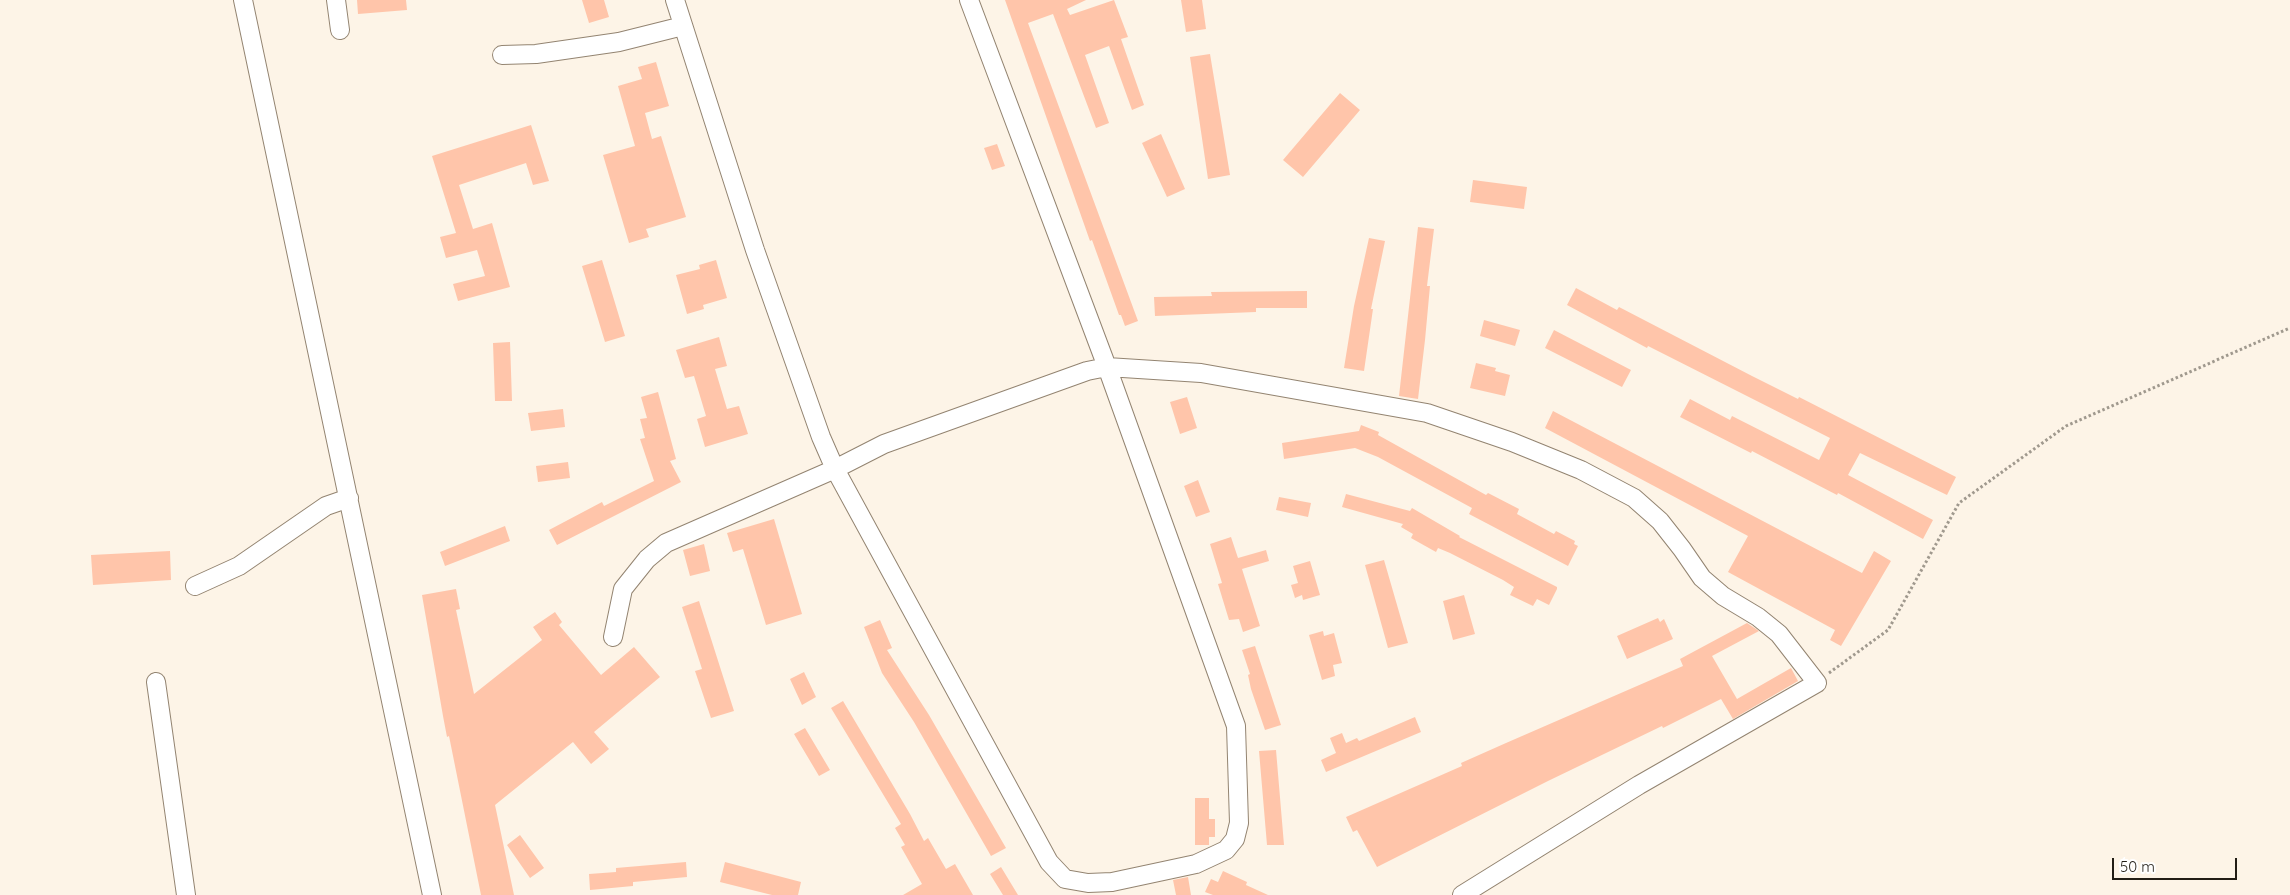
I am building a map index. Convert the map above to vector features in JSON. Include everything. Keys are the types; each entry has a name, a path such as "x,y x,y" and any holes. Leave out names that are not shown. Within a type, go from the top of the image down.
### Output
{"street":[{"path":"243,0 432,895"},
{"path":"336,0 340,30"},
{"path":"674,0 755,250 821,437 835,469 1049,862 1065,879 1088,883 1112,882 1196,864 1226,850 1234,840 1239,823 1236,726 1032,163 969,0"},
{"path":"502,55 536,54 619,42 683,26"},
{"path":"613,637 623,589 647,559 666,543 835,469 884,444 1087,371 1107,367 1201,374 1427,413 1512,442 1581,470 1634,498 1660,521 1702,578 1723,596 1758,617 1779,634 1817,683 1639,785 1462,895"},
{"path":"195,586 239,566 326,506 349,498"},
{"path":"156,682 186,895"}],"path":[{"path":"1817,683 1888,630 1959,503 2066,426 2290,328"}],"building":[{"path":"357,0 406,0 407,10 358,14"},
{"path":"582,0 604,0 609,17 589,23"},
{"path":"1005,0 1086,0 1067,9 1070,15 1114,0 1128,37 1121,39 1144,105 1132,110 1109,46 1085,55 1109,123 1096,128 1053,14 1028,23 1138,321 1125,326 1121,315 1119,315 1092,240 1090,241"},
{"path":"1181,0 1202,0 1206,29 1186,32"},
{"path":"1210,54 1230,175 1208,179 1190,57"},
{"path":"656,62 669,106 645,113 652,139 661,136 686,217 646,229 649,237 629,243 603,155 635,146 618,86 642,79 638,67"},
{"path":"1340,93 1360,110 1303,177 1283,160"},
{"path":"531,125 549,181 533,185 526,163 459,185 473,229 492,223 510,287 458,301 453,284 485,276 477,250 446,258 440,237 456,233 432,156"},
{"path":"1161,134 1185,189 1167,197 1142,143"},
{"path":"997,144 1005,166 992,170 984,148"},
{"path":"1473,180 1527,187 1524,209 1470,202"},
{"path":"1418,227 1434,229 1427,286 1430,286 1418,399 1399,396"},
{"path":"1369,238 1385,241 1371,309 1373,309 1364,371 1344,368 1354,306"},
{"path":"602,260 625,336 605,342 582,266"},
{"path":"716,260 727,298 703,305 704,309 687,314 676,275 700,269 699,265"},
{"path":"1576,288 1617,310 1619,307 1752,376 1798,399 1799,397 1956,477 1947,495 1860,453 1848,475 1933,520 1923,539 1838,493 1837,495 1752,451 1751,453 1680,417 1690,399 1730,420 1732,416 1819,460 1830,438 1648,346 1647,348 1567,305"},
{"path":"1307,291 1307,308 1256,308 1256,312 1155,316 1154,297 1212,296 1211,292"},
{"path":"1484,320 1520,330 1515,346 1480,336"},
{"path":"1554,330 1631,370 1622,387 1545,348"},
{"path":"719,337 727,366 715,369 727,409 739,406 748,434 705,447 697,419 706,416 694,376 685,378 676,350"},
{"path":"510,342 512,401 495,401 493,343"},
{"path":"1476,363 1496,368 1495,371 1510,375 1505,396 1470,388"},
{"path":"658,392 676,459 670,461 681,482 557,545 549,530 602,502 604,506 654,481 640,439 645,438 640,419 647,418 641,397"},
{"path":"1187,397 1197,428 1180,434 1170,402"},
{"path":"563,409 565,427 531,431 528,413"},
{"path":"1553,411 1862,573 1874,551 1891,561 1841,646 1830,640 1835,630 1728,572 1748,536 1545,428"},
{"path":"1361,425 1379,432 1378,435 1486,495 1488,493 1519,509 1517,514 1554,534 1556,531 1575,541 1574,544 1578,546 1568,566 1469,514 1472,508 1378,457 1355,448 1284,459 1282,443 1359,431"},
{"path":"568,462 570,478 538,482 536,466"},
{"path":"1198,480 1210,512 1196,517 1184,486"},
{"path":"1346,494 1410,511 1412,508 1459,537 1557,587 1557,589 1549,605 1537,599 1533,606 1510,595 1514,587 1503,580 1450,553 1438,548 1436,552 1411,538 1413,534 1401,527 1403,524 1342,507"},
{"path":"1279,497 1311,503 1308,517 1276,510"},
{"path":"774,519 802,614 766,625 743,549 733,552 727,533"},
{"path":"505,526 510,541 445,566 440,552"},
{"path":"1231,537 1238,558 1266,550 1269,561 1242,569 1260,626 1243,632 1239,619 1229,620 1218,584 1222,583 1210,544"},
{"path":"704,544 710,571 690,576 683,550"},
{"path":"170,551 171,580 93,585 91,555"},
{"path":"1384,560 1408,643 1388,648 1365,565"},
{"path":"1310,561 1320,595 1303,600 1302,595 1295,598 1291,585 1298,583 1293,566"},
{"path":"456,589 460,609 456,610 474,694 542,640 533,627 555,612 562,622 559,625 601,675 634,647 660,677 594,732 609,749 591,764 573,742 495,805 514,895 481,895 449,736 447,737 443,716 422,595"},
{"path":"1464,595 1475,634 1453,640 1443,601"},
{"path":"699,601 734,711 711,718 695,671 702,669 682,607"},
{"path":"1658,618 1660,622 1664,619 1673,639 1627,659 1617,636"},
{"path":"880,620 892,648 887,650 929,715 1006,848 991,856 914,722 882,673 864,627"},
{"path":"1747,623 1759,631 1712,656 1737,699 1791,668 1798,681 1733,719 1721,699 1548,781 1377,867 1357,830 1353,832 1346,817 1462,766 1461,763 1683,666 1680,659"},
{"path":"1323,631 1324,636 1334,633 1342,663 1333,665 1335,676 1322,680 1309,635"},
{"path":"1255,646 1281,725 1265,730 1251,689 1248,675 1250,674 1242,650"},
{"path":"804,672 816,697 802,705 790,679"},
{"path":"843,701 924,841 928,838 946,869 955,864 973,895 903,895 922,884 901,847 905,845 895,828 901,824 831,708"},
{"path":"1415,717 1421,732 1326,772 1321,760 1336,753 1330,738 1342,733 1346,743 1357,738 1359,741"},
{"path":"805,728 830,770 819,776 794,734"},
{"path":"1276,750 1284,845 1267,845 1259,751"},
{"path":"1195,798 1209,798 1209,819 1215,819 1215,837 1209,837 1209,845 1195,845"},
{"path":"520,835 544,868 530,878 507,845"},
{"path":"686,862 687,877 633,882 633,886 590,890 589,874 616,872 616,868"},
{"path":"725,862 801,882 798,895 772,895 720,882"},
{"path":"1001,867 1018,895 1003,895 990,874"},
{"path":"1223,871 1247,882 1246,885 1268,895 1213,895 1205,892 1211,879 1218,882"},
{"path":"1188,877 1191,895 1176,895 1173,880"}]}
